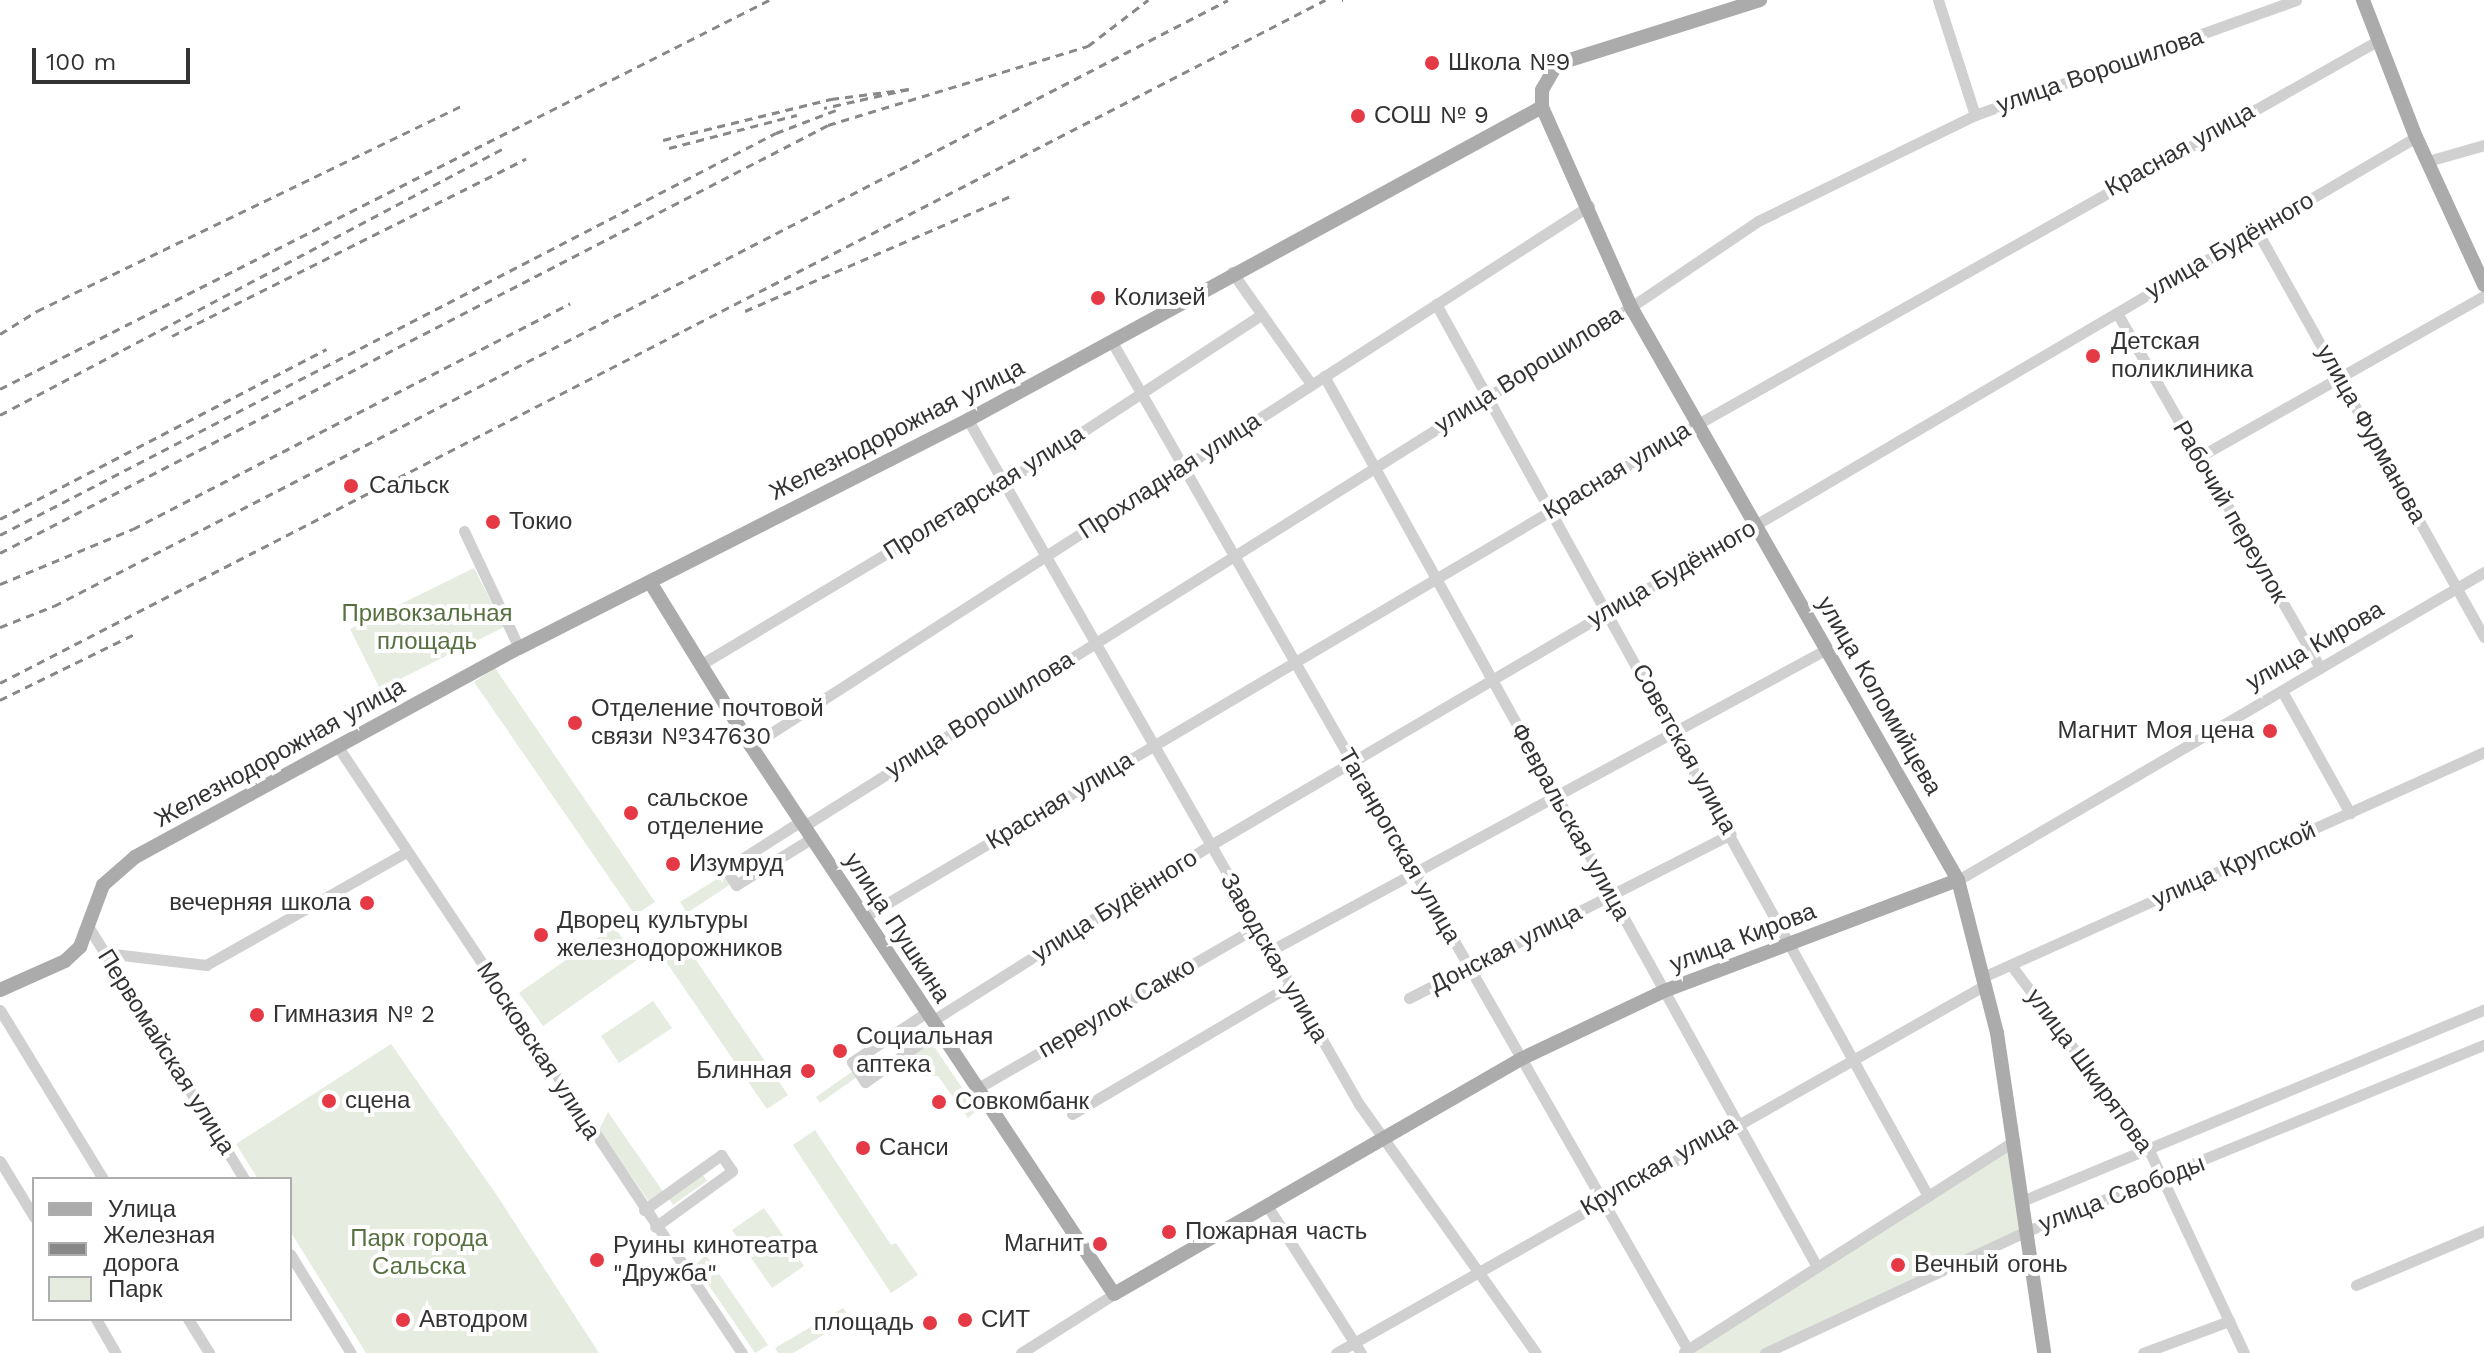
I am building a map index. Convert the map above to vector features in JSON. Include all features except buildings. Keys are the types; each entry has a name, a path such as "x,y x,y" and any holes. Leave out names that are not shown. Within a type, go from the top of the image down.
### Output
{"main road":[{"path":"1542,107 1542,90 1557,64 1760,0"},
{"path":"2363,0 2416,137 2484,285"},
{"name":"улица Коломийцева","path":"1542,107 1589,206 1631,307 1958,880 1984,981 2014,1141 2044,1353"},
{"name":"Железнодорожная улица","path":"0,990 65,961 80,947 103,885 135,857 519,648 968,420 1232,272 1542,107"},
{"name":"улица Пушкина","path":"650,582 751,746 1114,1294"},
{"name":"улица Кирова","path":"1114,1294 1521,1059 1664,991 1958,880"}],"street":[{"path":"1938,0 1975,115"},
{"name":"улица Ворошилова","path":"806,828 736,885 726,869 806,828 1631,307 1758,221 1975,115 2296,0"},
{"name":"Красная улица","path":"864,917 1696,425 2379,40"},
{"name":"улица Будённого","path":"933,1021 865,1082 852,1062 933,1021 1209,846 2416,137"},
{"path":"2428,161 2484,145"},
{"name":"Прохладная улица","path":"751,746 1589,206"},
{"name":"улица Фурманова","path":"2257,231 2484,637"},
{"path":"1232,272 1311,384"},
{"path":"2199,457 2484,296"},
{"name":"Советская улица","path":"1436,304 1792,943 1928,1196"},
{"name":"Рабочий переулок","path":"2117,313 2320,668"},
{"name":"Пролетарская улица","path":"700,665 1004,483 1262,314"},
{"name":"Таганрогская улица","path":"1112,342 1686,1351"},
{"name":"Февральская улица","path":"1324,376 1817,1267"},
{"name":"Заводская улица","path":"968,420 1359,1104 1385,1136 1536,1353"},
{"path":"464,531 519,648"},
{"name":"улица Кирова","path":"1958,880 2484,572"},
{"path":"1270,951 1827,649"},
{"path":"2282,691 2350,813"},
{"name":"Московская улица","path":"338,747 405,853 742,1353"},
{"name":"улица Крупской","path":"1984,981 2011,965 2484,752"},
{"name":"Донская улица","path":"1409,998 1731,834"},
{"path":"105,953 206,965 405,853"},
{"name":"Первомайская улица","path":"88,926 243,1177"},
{"name":"переулок Сакко","path":"978,1088 1257,927"},
{"name":"улица Шкирятова","path":"2011,965 2148,1148 2244,1353"},
{"name":"Крупская улица","path":"1336,1353 1358,1348 1478,1268 1984,981"},
{"path":"1072,1114 1291,985"},
{"path":"0,1010 102,1177"},
{"name":"улица Свободы","path":"2022,1201 2484,1010"},
{"name":"улица Свободы","path":"1765,1353 2025,1232 2163,1179 2484,1045"},
{"path":"1686,1351 2014,1141"},
{"path":"644,1210 721,1155 732,1171 655,1227"},
{"path":"0,1161 32,1214"},
{"path":"1268,1207 1358,1348"},
{"path":"2356,1285 2484,1231"},
{"path":"292,1257 351,1353"},
{"name":"улица Кирова","path":"1021,1353 1114,1294"},
{"path":"97,1321 116,1353"},
{"path":"189,1321 209,1353"},
{"path":"2143,1353 2229,1321"}],"green space":[{"name":"Привокзальная площадь","path":"474,568 504,627 380,689 350,629"},
{"path":"495,668 655,902 635,915 474,682"},
{"path":"725,874 731,884 687,913 680,902"},
{"path":"614,926 637,960 543,1026 519,993"},
{"path":"681,938 788,1095 767,1109 660,953"},
{"path":"653,1001 672,1028 619,1063 601,1036"},
{"path":"931,1042 977,1110 968,1118 938,1076 923,1076 901,1064"},
{"name":"Парк города Сальска","path":"391,1044 496,1194 599,1353 366,1353 292,1234 292,1177 257,1177 236,1144"},
{"path":"853,1071 857,1077 820,1103 816,1097"},
{"path":"608,1112 664,1193 650,1203 599,1130"},
{"path":"815,1130 891,1245 896,1243 918,1275 891,1293 793,1145"},
{"path":"2014,1141 2025,1232 1765,1353 1683,1353"},
{"path":"703,1175 707,1181 673,1205 669,1199"},
{"path":"764,1208 804,1266 772,1288 732,1230"},
{"path":"706,1255 768,1345 755,1353 695,1265"},
{"path":"843,1308 850,1319 793,1353 778,1353 775,1348"}],"railway":[{"path":"0,389 769,0"},
{"path":"0,553 828,125 1088,46 1148,0"},
{"path":"0,627 54,606 1228,0"},
{"path":"0,683 1325,0"},
{"path":"663,140 831,99 909,89 824,108"},
{"path":"0,334 37,311 461,106"},
{"path":"0,535 776,133 836,110"},
{"path":"669,148 797,115"},
{"path":"0,415 506,147"},
{"path":"172,336 526,159"},
{"path":"745,311 1009,197"},
{"path":"0,584 133,529 570,303"},
{"path":"0,519 326,349"},
{"path":"0,700 137,633"}],"place":[{"name":"Школа №9","path":"1432,63"},
{"name":"СОШ № 9","path":"1358,116"},
{"name":"Колизей","path":"1098,298"},
{"name":"Детская поликлиника","path":"2093,356"},
{"name":"Сальск","path":"351,486"},
{"name":"Токио","path":"493,522"},
{"name":"Отделение почтовой связи №347630","path":"575,723"},
{"name":"Магнит Моя цена","path":"2270,731"},
{"name":"сальское отделение","path":"631,813"},
{"name":"Изумруд","path":"673,864"},
{"name":"вечерняя школа","path":"367,903"},
{"name":"Дворец культуры железнодорожников","path":"541,935"},
{"name":"Гимназия № 2","path":"257,1015"},
{"name":"Социальная аптека","path":"840,1051"},
{"name":"Блинная","path":"808,1071"},
{"name":"сцена","path":"329,1101"},
{"name":"Совкомбанк","path":"939,1102"},
{"name":"Санси","path":"863,1148"},
{"name":"Пожарная часть","path":"1169,1232"},
{"name":"Магнит","path":"1100,1244"},
{"name":"Руины кинотеатра \"Дружба\"","path":"597,1260"},
{"name":"Вечный огонь","path":"1898,1265"},
{"name":"Автодром","path":"403,1320"},
{"name":"СИТ","path":"965,1320"},
{"name":"площадь","path":"930,1323"}]}
